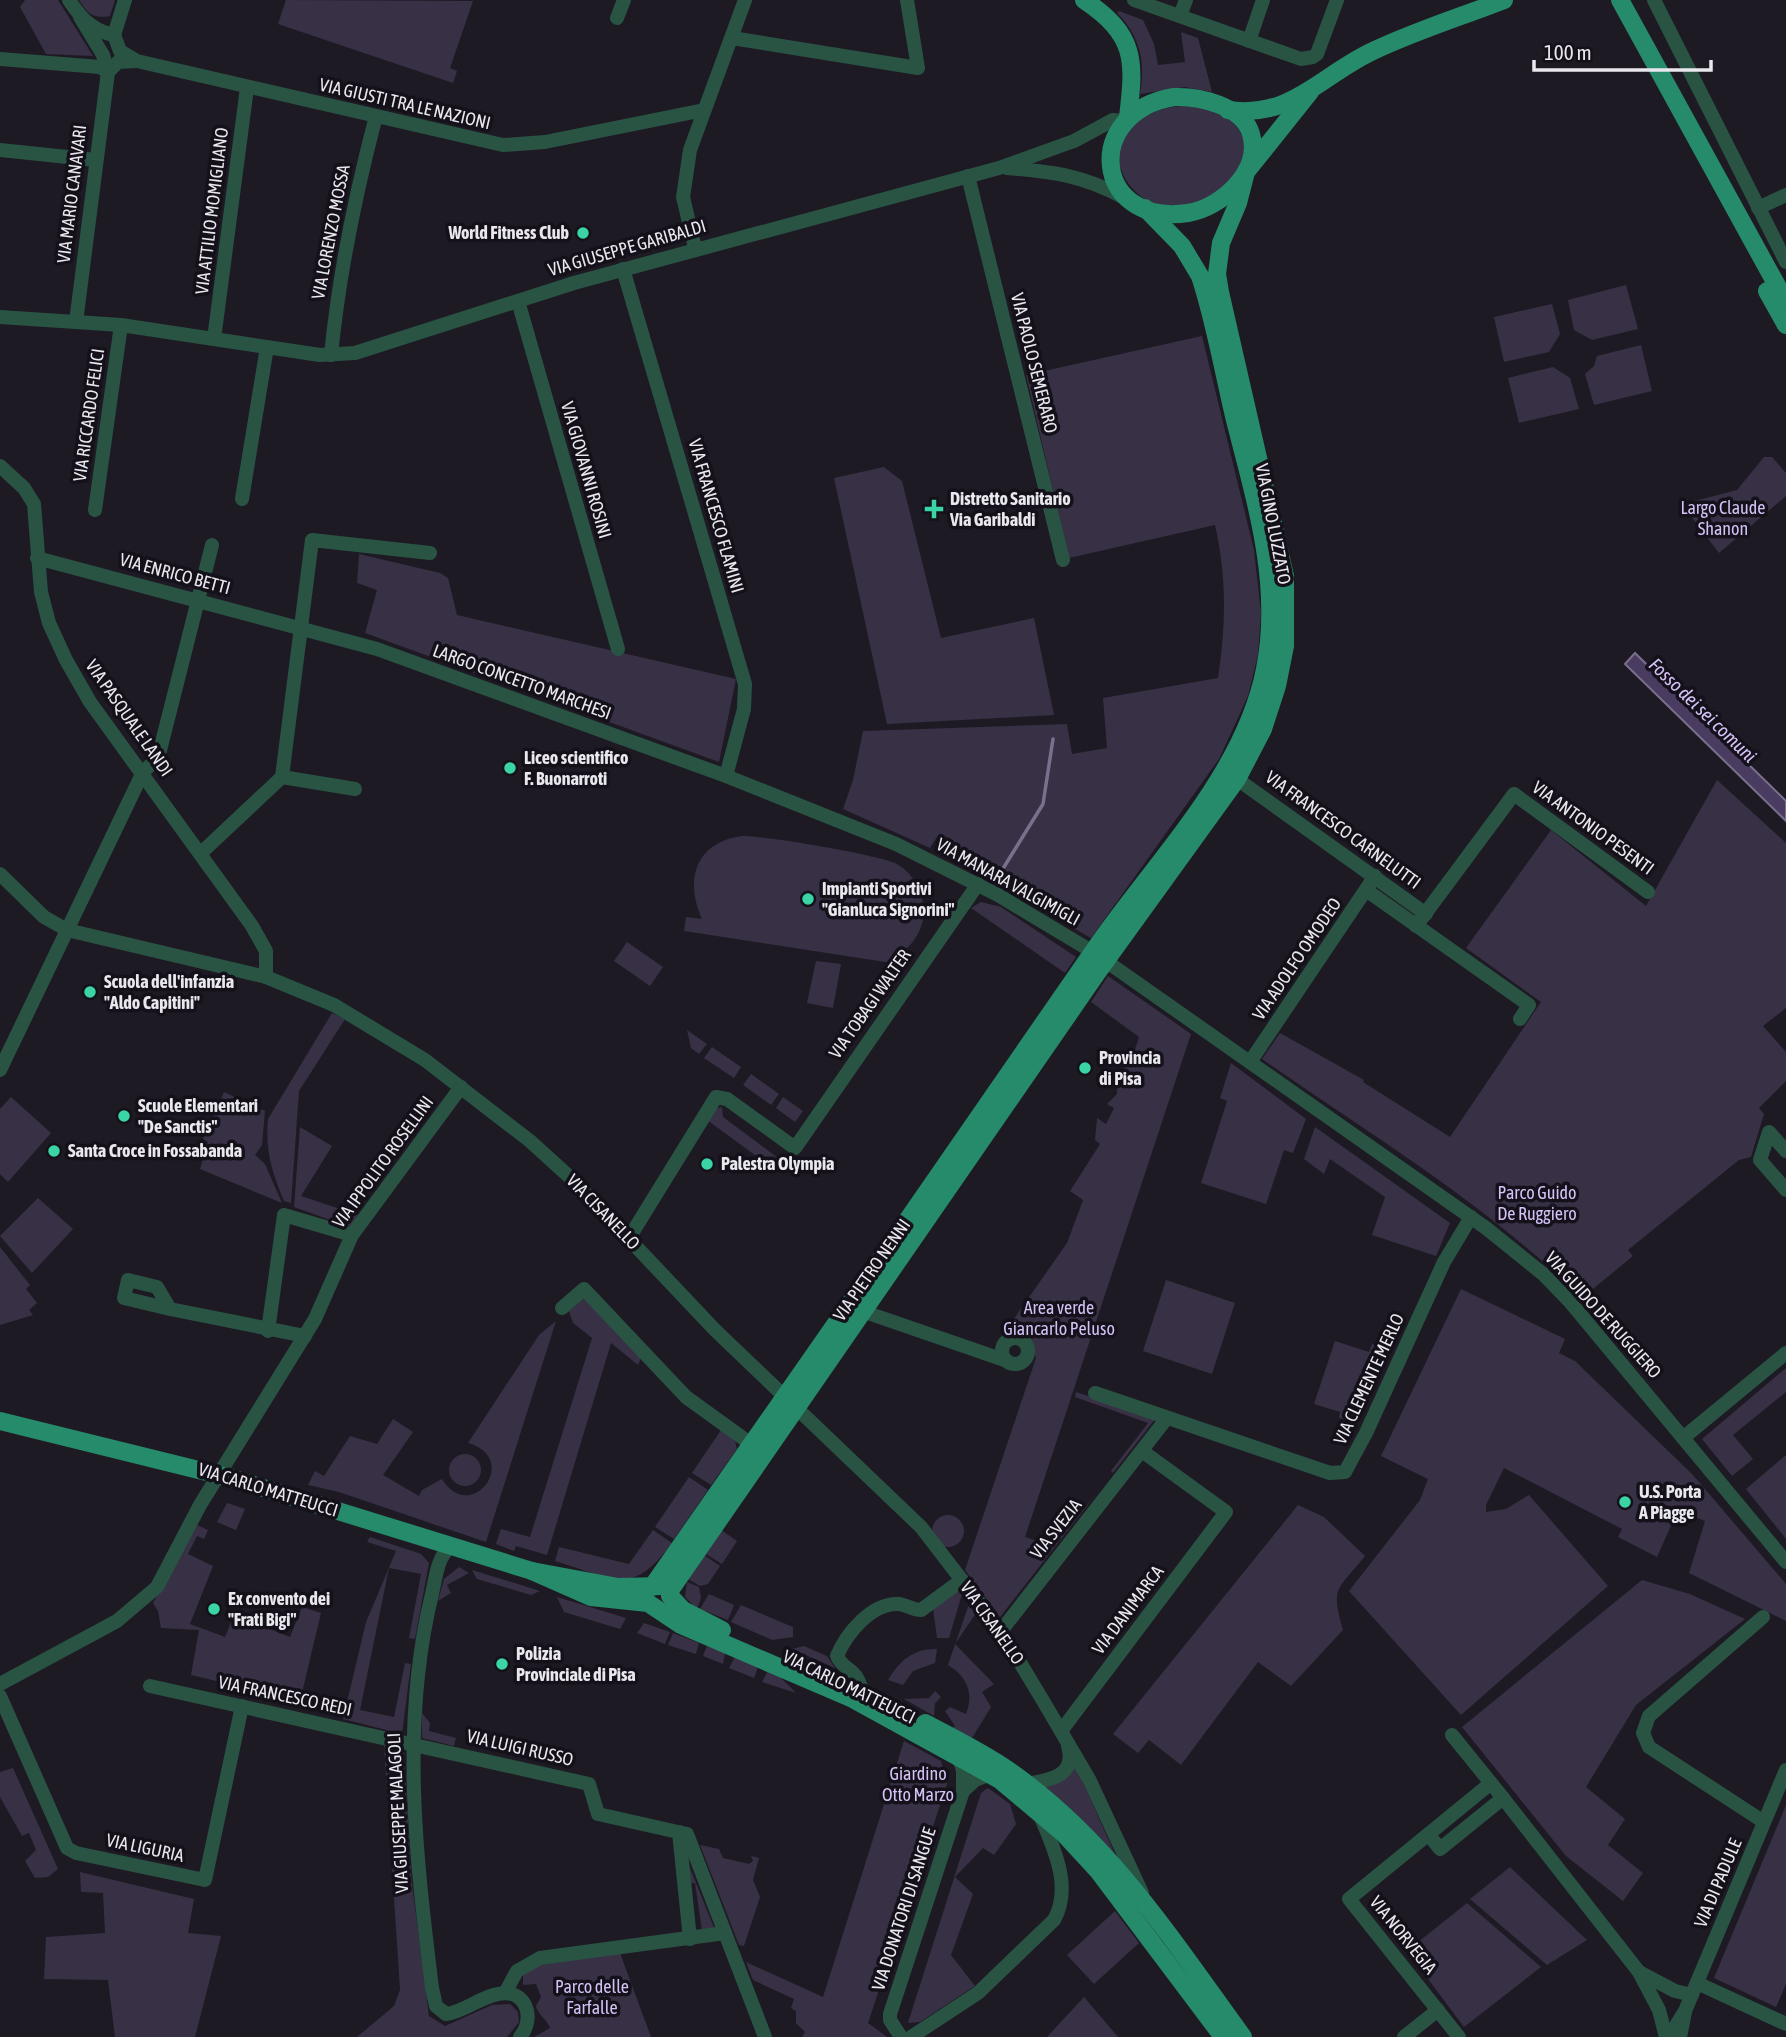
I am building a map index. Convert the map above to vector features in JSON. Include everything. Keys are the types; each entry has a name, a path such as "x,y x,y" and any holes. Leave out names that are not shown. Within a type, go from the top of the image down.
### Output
{"main road":[{"path":"1084,0 1116,26 1129,49 1133,72 1126,119 1113,145 1110,167 1117,188 1139,205 1175,214 1204,209 1227,194 1310,92"},
{"path":"1228,110 1261,112 1310,92 1371,52 1504,0"},
{"path":"1620,1 1786,302"},
{"path":"1126,119 1144,105 1174,97 1200,99 1228,110 1243,120 1252,136 1246,172"},
{"name":"VIA GINO LUZZATO","path":"1100,956 1237,779 1258,740 1272,705 1282,667 1287,618 1282,550 1218,280 1221,243 1238,203 1246,172"},
{"path":"1726,195 1735,230 1786,325"},
{"name":"VIA GINO LUZZATO","path":"1100,956 1231,760 1260,691 1272,624 1268,558 1203,288 1182,246 1139,205"},
{"name":"VIA PIETRO NENNI","path":"658,1596 751,1444 790,1402 862,1311 1100,956"},
{"name":"VIA PIETRO NENNI","path":"658,1596 1100,956"},
{"name":"VIA CARLO MATTEUCCI","path":"0,1421 219,1475 532,1571 592,1597 658,1596 706,1623 862,1691 961,1742 1021,1788"},
{"name":"VIA CARLO MATTEUCCI","path":"658,1596 681,1625 833,1689 1021,1788"},
{"path":"1021,1788 1038,1811 1074,1844 1114,1890 1223,2037"},
{"name":"VIA CISANELLO","path":"1021,1788 1097,1847 1153,1913 1243,2037"}],"street":[{"path":"69,0 103,55 108,72"},
{"path":"125,0 114,35 120,51 137,61"},
{"path":"617,18 624,0"},
{"path":"695,248 682,197 690,150 746,0"},
{"path":"732,38 918,68 907,0"},
{"path":"1135,0 1301,59 1317,54 1337,0"},
{"path":"1180,16 1186,0"},
{"path":"1249,41 1263,0"},
{"path":"1654,0 1786,262"},
{"path":"80,17 100,31 114,35"},
{"path":"0,59 100,67 108,72"},
{"path":"108,72 118,62 137,61"},
{"name":"VIA GIUSTI TRA LE NAZIONI","path":"137,61 511,146 704,110"},
{"name":"VIA MARIO CANAVARI","path":"76,322 108,72"},
{"name":"VIA ATTILIO MOMIGLIANO","path":"214,339 247,88"},
{"name":"VIA LORENZO MOSSA","path":"331,355 337,295 351,212 376,116"},
{"name":"VIA GIUSEPPE GARIBALDI","path":"0,318 121,325 331,355 371,349 695,248 999,167 1074,142 1113,120 1126,119"},
{"path":"0,150 96,160"},
{"name":"VIA GIUSEPPE GARIBALDI","path":"999,167 1049,170 1074,176 1139,205"},
{"name":"VIA PAOLO SEMERARO","path":"968,176 1063,560"},
{"path":"1758,208 1786,195"},
{"name":"VIA FRANCESCO FLAMINI","path":"623,269 745,684 744,709 726,776"},
{"name":"VIA GIOVANNI ROSINI","path":"518,301 618,649"},
{"name":"VIA RICCARDO FELICI","path":"94,510 121,325"},
{"path":"242,499 267,346"},
{"name":"VIA PASQUALE LANDI","path":"0,466 32,499 45,608 60,649 90,702 143,772 260,939 268,960 266,977"},
{"path":"201,853 282,777 312,540 430,553"},
{"path":"0,1070 143,772 158,758 212,545"},
{"name":"VIA ENRICO BETTI","path":"37,558 302,628"},
{"name":"LARGO CONCETTO MARCHESI","path":"302,628 377,649 726,776"},
{"name":"VIA MANARA VALGIMIGLI","path":"726,776 896,844 978,884 1100,956 1250,1062"},
{"path":"282,777 355,789"},
{"name":"VIA FRANCESCO CARNELUTTI","path":"1237,779 1426,914"},
{"name":"VIA ANTONIO PESENTI","path":"1416,926 1514,794 1648,892"},
{"name":"VIA CISANELLO","path":"0,874 44,917 67,930 266,977 351,1013 425,1060 530,1141 629,1238 688,1302 905,1509 1001,1631 1089,1779 1153,1913"},
{"name":"VIA ADOLFO OMODEO","path":"1250,1062 1375,876"},
{"name":"VIA TOBAGI WALTER","path":"629,1238 713,1100 723,1097 795,1148 978,884"},
{"name":"VIA FRANCESCO CARNELUTTI","path":"1366,890 1529,1005 1520,1019"},
{"name":"VIA GUIDO DE RUGGIERO","path":"1250,1062 1471,1217 1553,1284 1786,1562"},
{"name":"VIA IPPOLITO ROSELLINI","path":"0,1684 117,1621 153,1592 219,1475 305,1336 328,1292 352,1235 461,1087"},
{"path":"1786,1151 1769,1132 1760,1160 1786,1190"},
{"path":"268,1331 284,1215 352,1235"},
{"name":"VIA CLEMENTE MERLO","path":"1095,1393 1330,1473 1345,1472 1367,1433 1453,1244 1471,1217"},
{"path":"562,1308 584,1289 686,1397 751,1444"},
{"path":"170,1309 268,1331 305,1336"},
{"path":"862,1311 1007,1361"},
{"path":"1683,1438 1786,1353"},
{"name":"VIA SVEZIA","path":"1001,1631 1167,1418"},
{"name":"VIA DANIMARCA","path":"1064,1736 1226,1512 1142,1451"},
{"name":"VIA GIUSEPPE MALAGOLI","path":"451,1546 440,1559 419,1658 412,1744 415,1826 436,2007 440,2012 450,2014 495,1994 505,1993"},
{"path":"862,1691 856,1672 840,1663 837,1656 857,1625 875,1611 896,1604 921,1610 962,1580"},
{"path":"1763,1617 1649,1716 1643,1734 1648,1747 1764,1822"},
{"name":"VIA FRANCESCO REDI","path":"150,1686 412,1744"},
{"name":"VIA LIGURIA","path":"0,1696 67,1848 76,1853 205,1880 242,1706"},
{"path":"1452,1735 1639,1972 1659,2010 1667,2037"},
{"path":"1021,1788 1064,1773 1070,1761 1064,1736"},
{"name":"VIA LUIGI RUSSO","path":"412,1744 589,1784 598,1814 678,1832"},
{"name":"VIA DONATORI DI SANGUE","path":"901,2037 890,2020 890,2014 963,1791 963,1770 958,1756"},
{"name":"VIA DI PADULE","path":"1680,2037 1685,2011 1786,1770"},
{"path":"963,1791 977,1779 991,1774"},
{"name":"VIA NORVEGIA","path":"1459,2037 1349,1899 1491,1783"},
{"path":"1429,1835 1440,1849 1503,1798"},
{"path":"911,2037 978,1993 1037,1940 1057,1916 1062,1896 1061,1873 1038,1811"},
{"path":"690,1939 678,1832 687,1834 765,2037"},
{"path":"520,2037 529,2022 527,2010 518,1997 505,1993 517,1971 540,1958 725,1933"},
{"path":"1639,1972 1675,1991 1694,1989 1724,1996 1786,2024"},
{"path":"1404,2037 1438,2010"},
{"name":"VIA DI PADULE","path":"1667,2037 1685,2011"}],"green space":[{"path":"25,0 58,0 93,56 46,54 20,7"},
{"path":"79,0 115,0 110,16 99,17 85,9"},
{"path":"286,0 473,1 450,68 457,71 453,83 278,24"},
{"path":"1119,11 1143,20 1154,44 1158,65 1185,62 1181,32 1198,38 1212,92 1185,87 1140,94 1142,71 1139,50 1131,31 1117,13"},
{"path":"1191,105 1224,117 1236,127 1245,142 1243,157 1233,177 1217,192 1186,206 1159,205 1137,193 1123,174 1119,152 1128,130 1151,113"},
{"path":"1626,285 1638,329 1592,340 1574,330 1568,300"},
{"path":"1552,304 1560,334 1549,352 1504,362 1494,317"},
{"path":"1202,336 1254,550 1261,613 1258,655 1248,696 1219,759 1091,938 953,859 956,846 937,837 930,848 843,809 853,780 863,731 1067,724 1072,754 1107,748 1103,698 1218,678 1224,602 1222,564 1215,525 1069,558 1026,375"},
{"path":"1641,345 1652,391 1594,405 1585,374 1594,366 1597,356"},
{"path":"1553,367 1570,378 1579,409 1519,423 1508,378"},
{"name":"Largo Claude Shanon","path":"1764,457 1772,457 1786,473 1786,496 1719,553 1690,515 1687,503 1737,490"},
{"path":"884,467 902,481 941,638 1034,618 1054,715 887,724 834,478"},
{"path":"359,554 440,573 448,578 457,615 736,679 719,762 365,633 377,590 357,583"},
{"name":"Parco Guido De Ruggiero","path":"1717,780 1786,843 1786,1008 1763,1026 1786,1052 1786,1081 1759,1108 1764,1114 1751,1157 1739,1160 1628,1250 1633,1256 1582,1298 1508,1232 1428,1172 1262,1059 1280,1033 1364,1080 1363,1082 1450,1137 1541,1002 1466,948 1551,830 1646,906"},
{"name":"Impianti Sportivi \"Gianluca Signorini\"","path":"742,836 822,847 897,864 910,874 922,896 924,912 919,932 904,950 893,956 892,963 684,931 686,917 702,919 694,890 698,865 704,854 726,840"},
{"path":"981,902 1001,907 1076,957 1065,973 971,908"},
{"path":"627,942 663,967 650,986 614,961"},
{"path":"816,961 841,964 833,1008 807,1003"},
{"name":"Area verde Giancarlo Peluso","path":"1108,976 1191,1034 1025,1537 1053,1546 1098,1492 1000,1617 965,1570 1036,1358 1026,1339 1018,1335 1006,1337 1004,1333 1067,1243 1083,1200 1070,1191 1100,1144 1095,1140 1097,1118 1106,1124 1114,1108 1107,1104 1117,1094 1117,1079 1126,1065 1130,1065 1139,1037 1091,1002"},
{"path":"332,1013 345,1019 299,1091 291,1203 284,1201 273,1171 268,1141 268,1119"},
{"path":"687,1030 707,1044 699,1054 691,1048"},
{"path":"712,1047 741,1067 734,1078 704,1058"},
{"path":"1231,1063 1306,1119 1293,1153 1284,1150 1266,1204 1201,1183 1227,1101 1220,1098"},
{"path":"751,1074 779,1094 771,1105 743,1085"},
{"path":"224,1092 265,1111 262,1145 255,1155 265,1164 282,1203 200,1169 208,1142 203,1139"},
{"path":"11,1097 51,1133 8,1182 0,1174 0,1109"},
{"path":"783,1097 803,1111 795,1122 776,1108"},
{"path":"722,1107 723,1117 778,1158 771,1167 707,1120 714,1109"},
{"path":"300,1127 332,1146 301,1196 358,1215 350,1227 294,1207"},
{"path":"1315,1127 1450,1223 1436,1256 1372,1235 1385,1197 1330,1159 1324,1174 1304,1159"},
{"path":"38,1198 73,1229 32,1273 0,1236"},
{"path":"0,1247 30,1285 26,1289 37,1303 29,1310 33,1315 0,1325"},
{"path":"1166,1280 1235,1303 1212,1374 1143,1351"},
{"name":"U.S. Porta A Piagge","path":"1461,1289 1565,1339 1559,1353 1575,1361 1693,1475 1786,1584 1786,1621 1689,1573 1705,1521 1678,1510 1657,1557 1618,1537 1622,1529 1504,1468 1486,1505 1486,1512 1506,1509 1529,1495 1608,1586 1461,1715 1349,1591 1420,1500 1428,1479 1381,1456"},
{"path":"582,1299 589,1301 641,1358 638,1365 611,1343 547,1555 516,1546 514,1551 496,1544 501,1529 530,1537 592,1338 573,1323 569,1311"},
{"path":"556,1321 486,1542 339,1492 308,1485 315,1471 324,1476 350,1436 377,1444 393,1419 413,1432 383,1475 419,1496 422,1490 442,1479 454,1492 466,1495 477,1492 486,1484 491,1473 491,1462 484,1451 468,1443 539,1335"},
{"path":"1335,1341 1369,1352 1372,1344 1390,1351 1356,1424 1339,1418 1340,1412 1314,1404"},
{"path":"1786,1368 1786,1392 1733,1435 1753,1459 1732,1476 1702,1439"},
{"path":"1076,1392 1156,1418 1113,1473 1111,1471 1148,1423 1075,1397"},
{"path":"721,1430 735,1441 737,1449 711,1485 692,1473"},
{"path":"465,1454 476,1459 481,1470 476,1481 465,1486 454,1481 449,1470 454,1459"},
{"path":"1786,1455 1786,1539 1746,1489"},
{"path":"689,1477 708,1490 674,1539 655,1527"},
{"path":"227,1503 245,1509 236,1530 217,1522"},
{"path":"1298,1505 1324,1517 1365,1556 1339,1589 1337,1605 1343,1630 1291,1686 1258,1662 1181,1765 1149,1740 1138,1753 1113,1734"},
{"path":"948,1515 959,1520 964,1531 959,1542 948,1547 937,1542 932,1531 937,1520"},
{"path":"197,1525 208,1530 204,1539 197,1536 188,1554 213,1566 190,1624 225,1637 234,1615 290,1637 302,1607 321,1613 300,1701 191,1675 199,1630 161,1628 158,1611 153,1603"},
{"path":"653,1530 672,1543 658,1561 632,1578 607,1578 555,1561 559,1547 629,1564"},
{"path":"721,1530 737,1541 722,1564 706,1554"},
{"path":"370,1537 421,1554 429,1563 415,1639 409,1638 421,1574 389,1568 360,1710 394,1717 405,1663 411,1664 402,1734 343,1719 366,1622 396,1551 367,1542"},
{"path":"704,1555 720,1566 708,1584 700,1586 688,1579"},
{"path":"459,1567 469,1573 447,1585 451,1593 438,1601 444,1579"},
{"path":"472,1570 540,1591 531,1595 477,1579"},
{"path":"1642,1580 1690,1594 1745,1619 1636,1705 1586,1787 1625,1819 1608,1845 1643,1873 1623,1901 1566,1856 1462,1727"},
{"path":"687,1582 699,1587 701,1598 697,1609 685,1597"},
{"path":"958,1589 962,1594 949,1638 937,1638 933,1608"},
{"path":"709,1594 734,1605 728,1620 700,1609"},
{"path":"557,1597 626,1618 620,1629 564,1612"},
{"path":"969,1604 976,1613 955,1643"},
{"path":"741,1605 793,1627 793,1637 772,1640 731,1622"},
{"path":"644,1623 670,1632 665,1644 637,1633"},
{"path":"673,1633 699,1643 696,1654 668,1645"},
{"path":"955,1644 994,1684 982,1692 991,1707 972,1738 953,1728 955,1726 945,1711 950,1707 966,1714 969,1706 969,1692 964,1680 948,1665"},
{"path":"707,1646 725,1653 723,1664 703,1656"},
{"path":"804,1646 827,1656 835,1668 792,1649"},
{"path":"937,1649 935,1663 913,1671 903,1685 888,1680 897,1667 914,1653"},
{"path":"735,1657 758,1667 754,1678 729,1668"},
{"path":"768,1671 778,1675 796,1693 762,1682"},
{"path":"935,1691 941,1697 935,1703 934,1716 904,1699 929,1698"},
{"path":"422,1713 430,1723 429,1731 456,1738 454,1746 422,1738"},
{"name":"Giardino Otto Marzo","path":"904,1741 941,1761 947,1784 868,2023 887,2037 802,2037 805,2032 796,2023 796,2011 791,2008 794,1999 753,1980 746,1962 823,1997"},
{"path":"384,1745 404,1751 411,1876 429,2016 445,2026 492,2005 510,2004 518,2012 519,2022 507,2037 357,2037 394,2006 400,1990"},
{"path":"1075,1765 1115,1854 1044,1786"},
{"path":"13,1768 58,1869 48,1877 35,1878 25,1861 36,1850 29,1833 22,1836 0,1797 0,1772"},
{"path":"988,1788 1010,1804 1016,1824 994,1855 983,1848 955,1877 973,1894 951,1955 975,1986 920,2022 908,2023 981,1793"},
{"path":"1786,1805 1786,1984 1776,2007 1714,1978"},
{"path":"700,1845 719,1849 723,1858 749,1864 753,1861 751,1856 759,1858 753,1880 760,1897 744,1946 739,1945"},
{"path":"688,1863 715,1930 702,1931 695,1883 689,1883"},
{"path":"1510,1867 1587,1940 1547,1965 1470,1899"},
{"path":"80,1872 194,1899 188,1933 221,1936 195,2037 115,2037 108,1980 44,1979 46,1937 105,1933 103,1893 81,1892"},
{"path":"1467,1903 1541,1967 1464,2027 1407,1951"},
{"path":"1115,1911 1139,1943 1094,1984 1067,1955"},
{"name":"Parco delle Farfalle","path":"620,1953 651,2037 534,2037 550,2028 536,2006 541,1997 536,1984 523,1985 523,1975 534,1966"},
{"path":"1084,1997 1118,2037 1047,2037"}],"shaded area":[{"path":"1635,653 1786,801 1786,821 1625,664"}],"waterway":[{"path":"996,880 1043,804 1053,739"}],"place":[{"name":"World Fitness Club","path":"583,233"},
{"name":"Distretto Sanitario Via Garibaldi","path":"934,509"},
{"name":"Liceo scientifico F. Buonarroti","path":"510,768"},
{"name":"Impianti Sportivi \"Gianluca Signorini\"","path":"808,899"},
{"name":"Scuola dell'infanzia \"Aldo Capitini\"","path":"90,992"},
{"name":"Provincia di Pisa","path":"1085,1068"},
{"name":"Scuole Elementari \"De Sanctis\"","path":"124,1116"},
{"name":"Santa Croce in Fossabanda","path":"54,1151"},
{"name":"Palestra Olympia","path":"707,1164"},
{"name":"U.S. Porta A Piagge","path":"1625,1502"},
{"name":"Ex convento dei \"Frati Bigi\"","path":"214,1609"},
{"name":"Polizia Provinciale di Pisa","path":"502,1664"}],"water label":[{"name":"Fosso dei sei comuni","path":"1703,710"}]}
